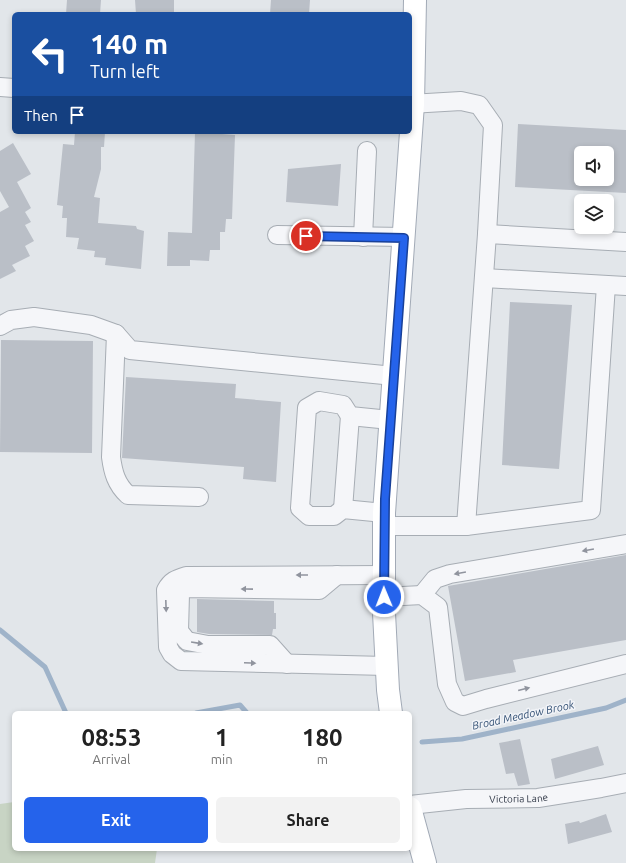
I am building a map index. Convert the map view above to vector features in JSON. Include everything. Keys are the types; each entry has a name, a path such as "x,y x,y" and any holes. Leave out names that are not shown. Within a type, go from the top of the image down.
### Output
{"main road":[{"path":"412,104 415,0"},
{"path":"391,711 386,666 383,575 384,520 410,134"},
{"path":"412,814 425,863"}],"street":[{"path":"0,87 12,88"},
{"path":"412,104 461,101 480,105 493,125 487,234 466,526"},
{"path":"363,237 367,151"},
{"path":"487,234 626,242"},
{"path":"277,235 404,238"},
{"path":"484,278 626,286"},
{"path":"343,509 384,520 466,526 591,510 606,285"},
{"path":"0,326 11,320 34,317 91,325 116,334 130,350 394,376"},
{"path":"116,334 111,457 114,473 121,488 128,495 199,497"},
{"path":"319,401 343,405 350,416 343,509 334,516 309,516 300,508 307,408 319,401"},
{"path":"350,416 390,420"},
{"path":"422,595 435,579 450,574 626,544"},
{"path":"383,575 186,576 175,579 170,583 166,590 168,647 172,654 181,661 386,666"},
{"path":"384,597 422,595 438,607 447,684 455,702 463,706 626,664"},
{"name":"Victoria Lane","path":"412,807 466,799 538,798 626,783"}],"green space":[{"path":"12,802 12,851 157,851 155,863 0,863 0,804"}],"building":[{"path":"67,0 101,0 100,12 66,12"},
{"path":"135,0 174,0 174,12 136,12"},
{"path":"271,0 310,0 309,12 270,12"},
{"path":"518,124 626,130 626,193 515,187"},
{"path":"75,134 105,134 104,147 101,147 101,169 94,197 100,198 98,223 136,226 137,229 144,231 141,269 105,265 106,258 94,257 95,251 77,249 79,238 66,237 67,218 62,218 63,206 57,205 63,144 74,145"},
{"path":"195,134 235,135 232,219 226,219 225,232 220,232 220,250 210,250 209,261 190,260 190,266 167,266 168,232 192,233"},
{"path":"13,143 31,174 17,182 31,208 25,212 31,222 25,225 34,241 25,246 30,256 12,265 16,271 0,279 0,212 9,207 0,191 0,151"},
{"path":"341,164 338,206 286,202 288,169"},
{"path":"510,302 572,305 559,469 502,465"},
{"path":"1,340 93,341 92,453 0,452"},
{"path":"126,377 236,384 235,398 281,402 276,482 243,479 244,467 122,458"},
{"path":"626,555 626,640 513,660 516,672 465,681 448,586"},
{"path":"197,599 274,601 276,629 273,629 272,635 209,634 197,632"},
{"path":"520,739 530,784 518,786 514,773 506,774 499,743"},
{"path":"598,746 604,765 555,779 551,759"},
{"path":"606,814 612,832 568,844 565,824 579,821 580,823"}],"waterway":[{"name":"Broad Meadow Brook","path":"0,630 45,667 65,711"},
{"name":"Broad Meadow Brook","path":"422,742 462,739 606,708 626,700"},
{"name":"Broad Meadow Brook","path":"207,711 240,705 245,711"}],"route":[{"path":"306,236 404,238 385,499 383,537 384,597"}]}
